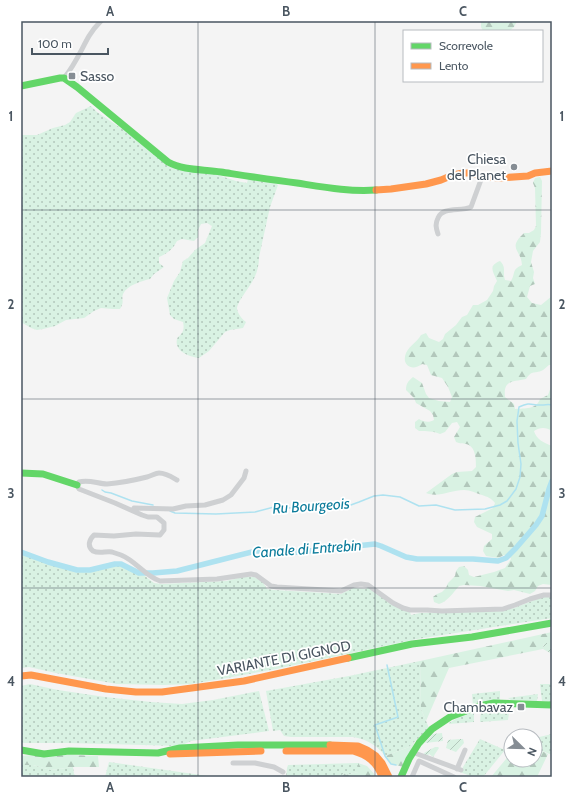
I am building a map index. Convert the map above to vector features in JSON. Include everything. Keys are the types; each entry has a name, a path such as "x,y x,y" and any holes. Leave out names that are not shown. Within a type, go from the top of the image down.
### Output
{"main road":[{"path":"21,86 64,78 168,162 183,168 209,170 314,186 359,191 391,189 426,184 463,172 482,177 499,178 528,176 535,173 552,171"},
{"path":"21,473 42,474 77,485"},
{"name":"VARIANTE DI GIGNOD","path":"21,676 31,675 106,689 136,692 162,692 244,681 412,644 472,637 552,623"},
{"path":"402,777 412,752 418,744 431,730 448,718 476,707 493,703 520,703 552,706"},
{"path":"158,753 180,748 238,745 358,746 376,756 382,763 388,777"},
{"path":"21,750 44,754 69,751 173,754 264,750 353,751 362,753 370,758 376,764 382,777"}],"street":[{"path":"64,78 73,66 88,37 101,21"},
{"path":"438,234 436,227 439,214 444,211 466,210 471,208 482,177"},
{"path":"132,510 134,508 173,509 186,506 205,505 223,500 231,495 244,478 246,471"},
{"path":"177,480 159,473 147,477 108,484 82,481 79,482 77,485 79,489 148,516 157,517 164,523 164,530 160,534 114,536 94,535 90,539 89,545 93,550 100,552 112,552 122,555 148,575 165,581 217,579 251,574 256,575 271,586 295,589 341,591 354,585 361,584 368,585 393,603 403,608 416,610 442,611 503,608 515,606 530,599 544,595 552,595"},
{"path":"412,752 459,770 465,750"},
{"path":"412,777 419,761 454,777"},
{"path":"233,763 255,763 274,766 283,772"}],"green space":[{"path":"481,21 517,21 514,27 510,30 482,30"},
{"path":"91,106 97,112 128,133 170,167 218,175 247,183 248,179 275,183 278,185 270,207 258,267 254,279 241,299 237,309 238,313 246,322 243,328 225,332 209,351 199,358 187,355 178,347 177,339 183,331 183,322 174,319 170,315 167,298 174,281 180,272 183,261 205,243 212,226 207,223 201,224 198,230 198,237 194,241 182,239 177,241 170,251 159,257 159,263 164,267 150,279 128,288 123,294 120,309 101,308 84,318 66,320 55,326 37,330 21,322 21,135 37,135 53,128 65,125 70,122 76,113"},
{"path":"540,177 542,181 541,233 540,242 533,251 531,262 535,284 530,286 527,297 532,303 541,305 552,296 552,365 549,365 541,371 531,373 526,379 510,382 506,387 505,397 514,404 515,409 530,408 536,405 540,399 548,395 552,384 552,431 543,428 534,431 541,440 552,446 552,585 543,584 538,586 535,591 530,594 514,590 508,591 464,585 459,586 448,599 439,604 434,602 433,597 446,588 448,583 455,576 459,567 464,566 468,570 469,575 474,577 505,568 511,559 509,555 504,555 498,558 486,556 483,551 484,546 492,539 492,534 477,527 474,522 475,517 493,508 495,503 491,499 466,490 435,495 426,493 452,474 457,472 472,471 476,467 474,450 469,445 456,442 454,437 460,427 457,422 452,423 445,432 440,434 419,431 415,428 415,422 419,419 426,422 434,420 430,411 416,403 414,398 406,390 406,386 413,377 422,383 429,398 450,402 452,397 442,378 431,375 427,365 422,364 415,367 408,366 405,361 405,357 408,350 421,335 426,333 429,338 439,342 462,317 467,315 473,305 478,305 487,300 497,281 492,270 496,263 500,261 502,263 505,280 511,281 515,270 522,265 516,249 516,242 524,233 529,233 534,230 536,226 535,188 533,183 535,178"},
{"path":"21,554 74,571 93,570 117,565 122,566 137,574 145,576 154,583 162,584 226,581 243,577 254,577 262,581 267,589 275,590 341,594 353,588 366,589 368,587 410,612 411,615 420,613 502,610 514,608 545,596 552,597 552,618 417,639 276,669 191,684 117,684 29,667 21,668"},
{"path":"552,632 552,643 544,643 543,649 449,668 426,721 421,709 420,661"},
{"path":"544,643 552,643 552,654 543,649"},
{"path":"420,661 421,709 429,728 409,747 385,756 375,746 358,738 291,737 284,736 280,730 273,731 266,691"},
{"path":"551,682 552,702 542,701 540,684 550,684"},
{"path":"30,684 105,697 182,704 213,700 259,691 269,731 191,741 180,746 24,743 21,742 21,686"},
{"path":"500,691 500,700 473,706 472,694"},
{"path":"538,694 537,701 511,700 508,698"},
{"path":"494,706 510,706 508,720 480,722 481,709"},
{"path":"474,711 474,722 449,724 459,717"},
{"path":"442,733 443,741 425,743 433,734"},
{"path":"552,734 552,755 543,751 543,736"},
{"path":"463,739 464,743 456,752 446,748 448,740"},
{"path":"480,739 503,749 503,752 483,777 473,777 460,772"},
{"path":"415,741 404,767 391,764 385,756 409,747"},
{"path":"435,747 439,748 433,757 429,754 427,757 425,756 424,753"},
{"path":"543,752 548,754 543,764"},
{"path":"46,754 98,756 99,767 73,767 51,770 33,765 21,765 21,756"},
{"path":"109,762 208,776 208,777 105,777"},
{"path":"358,763 358,772 346,775 344,773 340,777 286,777 288,765"},
{"path":"358,763 367,766 377,777 340,777 344,773 346,775 358,772"},
{"path":"503,763 503,768 541,768 537,777 491,777"},
{"path":"21,765 33,765 51,770 73,767 74,774 77,777 21,777"}],"waterway":[{"name":"Ru Bourgeois","path":"170,511 175,513 216,514 255,512 274,507 309,509 348,506 374,496 383,495 400,497 419,506 436,505 455,510 485,509 500,505 507,501 516,489 520,477 521,464 517,421 519,407 529,404 552,405"},
{"name":"Canale di Entrebin","path":"21,552 48,562 77,570 90,570 121,564 139,573 177,571 256,551 280,554 375,544 406,557 417,559 473,559 498,561 506,558 536,525 542,516 552,481"},
{"name":"Ru Bourgeois","path":"102,490 132,501 153,505"},
{"path":"387,665 398,717 375,725 385,756 391,764 396,765"}],"traffic: fast":[{"path":"21,86 64,78 168,162 174,165 336,189 376,190"},
{"path":"21,473 43,474 77,485"},
{"path":"348,658 412,644 472,637 552,623"},
{"path":"401,777 409,759 419,743 432,729 450,717 479,706 494,703 552,705"},
{"path":"21,750 44,754 69,751 158,753 180,748 238,745 330,745"}],"traffic: slow":[{"path":"376,190 426,184 463,173 499,178 528,176 535,173 552,171"},
{"path":"21,676 31,675 106,689 136,692 162,692 244,681 348,658"},
{"path":"330,745 358,746 367,750 376,756 382,763 389,777"},
{"path":"170,754 261,751"},
{"path":"286,751 353,751 371,760 377,767 382,777"}],"place":[{"name":"Sasso","path":"72,76"},
{"name":"Chiesa del Planet","path":"514,167"},
{"name":"Chambavaz","path":"521,707"}]}
